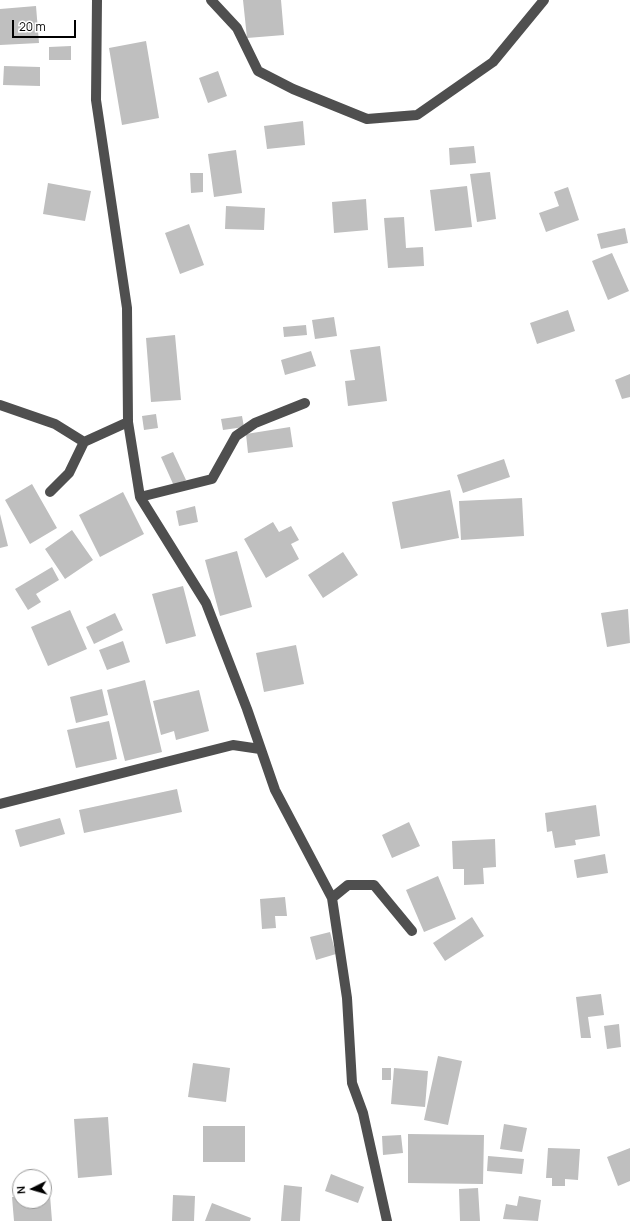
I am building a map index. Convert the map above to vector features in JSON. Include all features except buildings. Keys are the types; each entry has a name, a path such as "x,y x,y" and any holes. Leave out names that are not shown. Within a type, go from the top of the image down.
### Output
{"street":[{"path":"97,0 96,100 127,308 128,422 140,497 206,603 275,790 332,898 347,998 352,1083 363,1114 387,1221"},
{"path":"211,0 237,28 258,71 367,120 417,115 494,62 544,0"},
{"path":"140,497 212,479 236,436 255,423 305,403"},
{"path":"0,405 55,424 84,442"},
{"path":"50,492 70,473 84,442 128,422"},
{"path":"0,804 233,745 260,749"},
{"path":"332,898 348,885 374,885 412,931"}]}
